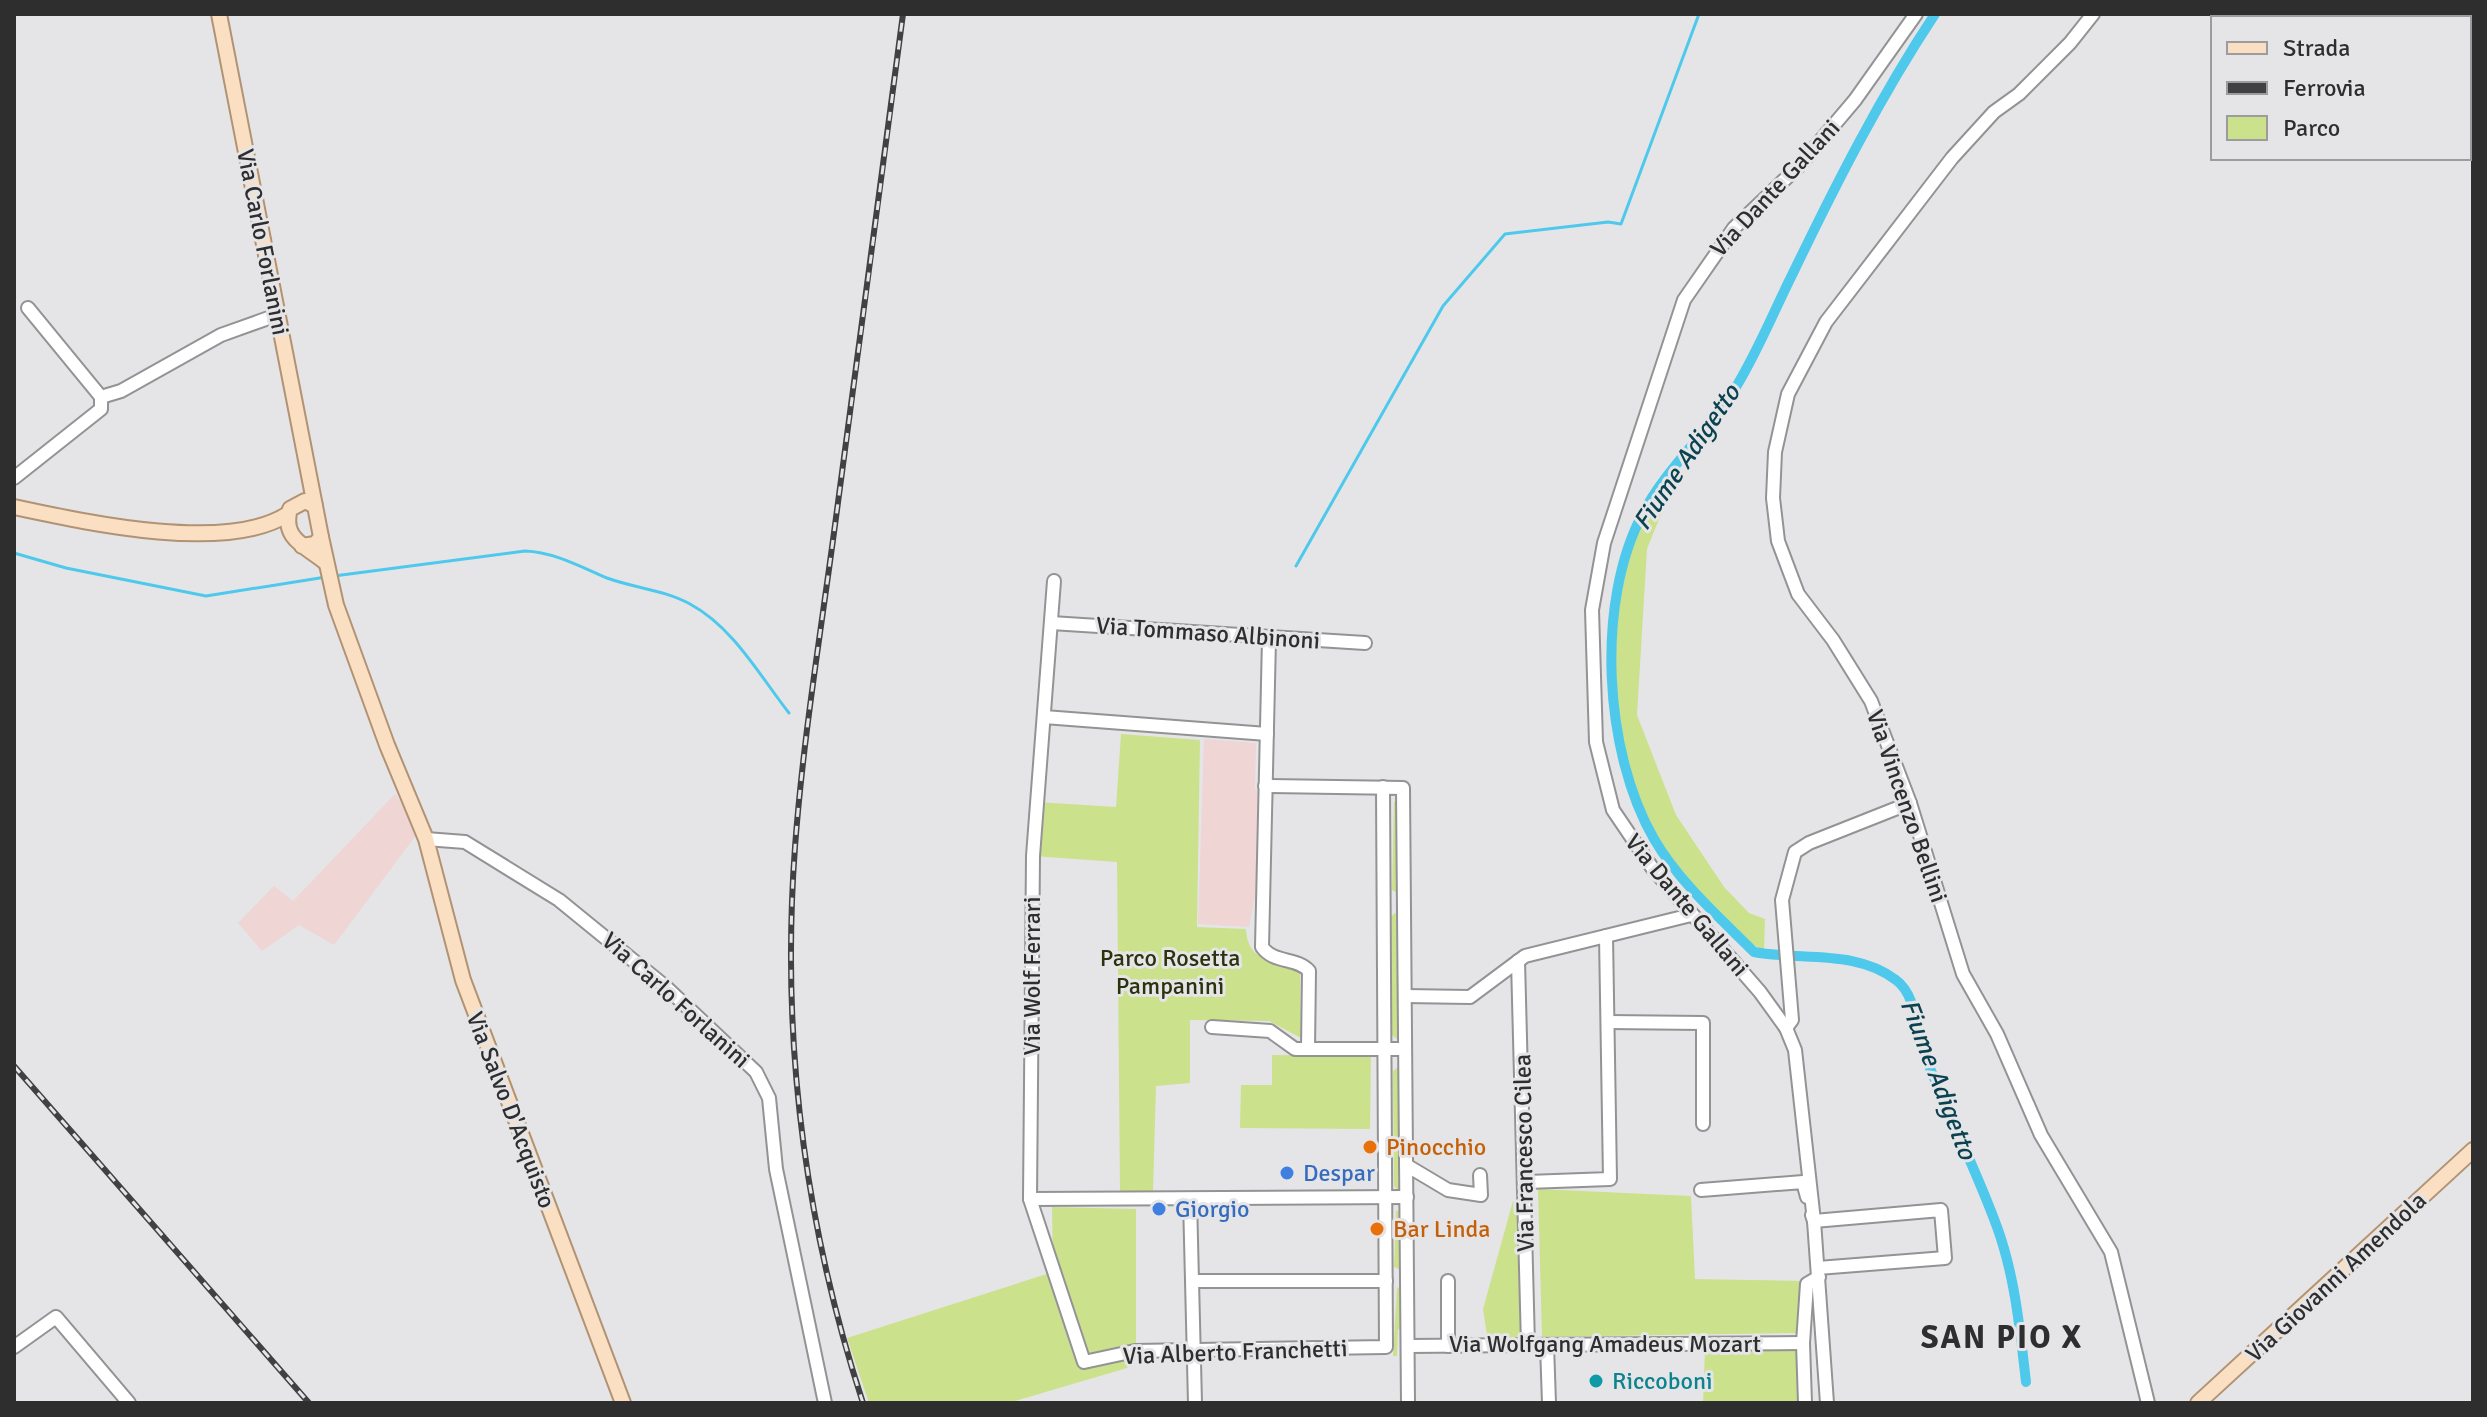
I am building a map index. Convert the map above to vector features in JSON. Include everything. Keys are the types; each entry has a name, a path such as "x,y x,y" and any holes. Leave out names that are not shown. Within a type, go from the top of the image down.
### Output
{"main road":[{"name":"Via Carlo Forlanini","path":"219,14 328,573"},
{"path":"297,542 291,509 306,470"},
{"path":"266,526 305,501 315,506"},
{"path":"14,507 149,531 266,526 297,542 328,573"},
{"path":"297,542 315,544 321,537"},
{"name":"Via Salvo D'Acquisto","path":"328,573 387,745 417,811 463,980 623,1403"},
{"name":"Via Giovanni Amendola","path":"2198,1403 2473,1150"}],"street":[{"name":"Via Dante Gallani","path":"1827,1403 1799,1069 1786,1028 1760,992 1691,915 1627,836 1613,810 1596,742 1592,610 1604,543 1658,370 1684,300 1734,228 1800,165 1855,100 1916,14"},
{"name":"Via Vincenzo Bellini","path":"2093,14 2070,43 2019,94 1994,112 1952,158 1826,322 1788,394 1780,423 1773,498 1778,541 1798,594 1833,640 1871,701 1910,803 1963,974 1997,1034 2041,1135 2111,1252 2148,1403"},
{"path":"14,478 101,409 101,397 28,308"},
{"path":"101,397 121,391 221,335 277,315"},
{"name":"Via Wolf Ferrari","path":"1054,581 1033,856 1030,1199 1084,1362"},
{"name":"Via Tommaso Albinoni","path":"1051,623 1365,643"},
{"path":"1269,639 1262,947 1267,954 1303,964 1309,971 1308,1049"},
{"path":"1044,717 1267,734"},
{"path":"1265,786 1403,788 1408,1403"},
{"path":"1383,787 1386,1276"},
{"path":"1786,1028 1792,1020 1782,900 1795,852 1809,843 1910,803"},
{"name":"Via Carlo Forlanini","path":"426,839 465,842 559,900 667,988 756,1072 769,1098 776,1169 825,1403"},
{"path":"1384,901 1404,901"},
{"path":"1405,996 1470,997 1525,956 1691,915"},
{"path":"1527,1182 1610,1179 1606,936"},
{"name":"Via Francesco Cilea","path":"1518,961 1527,1182 1528,1345"},
{"path":"1608,1022 1703,1023 1703,1124"},
{"path":"1212,1027 1270,1031 1295,1049 1405,1049"},
{"path":"1406,1165 1448,1190 1481,1195 1480,1175"},
{"path":"1701,1190 1803,1182 1814,1221 1941,1210 1945,1258 1818,1273 1807,1284 1803,1343 1805,1403"},
{"path":"1030,1199 1407,1197"},
{"path":"1190,1199 1195,1403"},
{"path":"1192,1281 1386,1276 1408,1287"},
{"name":"Via Alberto Franchetti","path":"1084,1362 1135,1351 1386,1347 1386,1276"},
{"path":"1448,1281 1448,1346"},
{"path":"14,1347 56,1317 129,1403"},
{"name":"Via Wolfgang Amadeus Mozart","path":"1408,1346 1803,1343"},
{"path":"1547,1345 1549,1403"}],"shaded area":[{"path":"1204,739 1256,743 1255,789 1261,793 1275,794 1249,927 1198,924"},
{"path":"395,794 420,830 334,945 299,925 262,951 238,923 274,886 293,901"}],"green space":[{"path":"1674,482 1647,549 1637,715 1676,815 1724,887 1749,913 1765,919 1764,950 1737,931 1698,892 1658,842 1628,785 1616,748 1612,664 1614,606 1620,564 1643,521"},
{"name":"Parco Rosetta Pampanini","path":"1121,734 1200,740 1197,927 1246,929 1252,950 1300,973 1301,1038 1269,1021 1190,1020 1190,1083 1156,1086 1153,1191 1120,1192 1117,862 1033,856 1037,802 1116,807"},
{"path":"1394,801 1400,805 1397,893 1392,890"},
{"path":"1397,912 1400,916 1398,1040 1392,1035 1391,916"},
{"path":"1272,1055 1371,1056 1370,1129 1240,1128 1241,1085 1272,1085"},
{"path":"1398,1067 1401,1070 1399,1191 1394,1186 1393,1071"},
{"path":"1538,1189 1691,1196 1695,1279 1800,1281 1802,1333 1542,1337"},
{"path":"1513,1201 1521,1201 1524,1341 1488,1342 1483,1309"},
{"path":"1052,1207 1136,1209 1136,1358 1127,1368 1008,1403 869,1403 847,1338 1053,1272"},
{"path":"1396,1210 1402,1214 1402,1265 1399,1269 1394,1267"},
{"path":"1397,1287 1402,1291 1401,1328 1398,1330 1397,1356 1393,1356"},
{"path":"1803,1347 1806,1403 1703,1403 1705,1349"}],"waterway":[{"path":"1296,566 1443,306 1505,234 1608,222 1621,224 1699,14"},
{"name":"Fiume Adigetto","path":"1935,14 1860,141 1736,387 1663,481 1643,513 1628,549 1617,589 1612,633 1612,677 1624,764 1637,804 1664,855 1701,899 1754,952 1863,964 1896,980 1908,995 1926,1058 2003,1246 2016,1303 2026,1382"},
{"path":"334,576 525,551 557,557 607,578 680,599 705,614 745,653 789,713"},
{"path":"14,553 66,568 206,596 326,577"}],"railway":[{"path":"863,1403 826,1267 812,1198 795,1059 791,918 807,726 903,14"},
{"path":"14,1066 309,1403"}],"place":[{"name":"Pinocchio","path":"1370,1147"},
{"name":"Despar","path":"1287,1173"},
{"name":"Giorgio","path":"1159,1209"},
{"name":"Bar Linda","path":"1377,1229"},
{"name":"Riccoboni","path":"1596,1381"}],"district":[{"name":"SAN PIO X","path":"2002,1337"}]}
